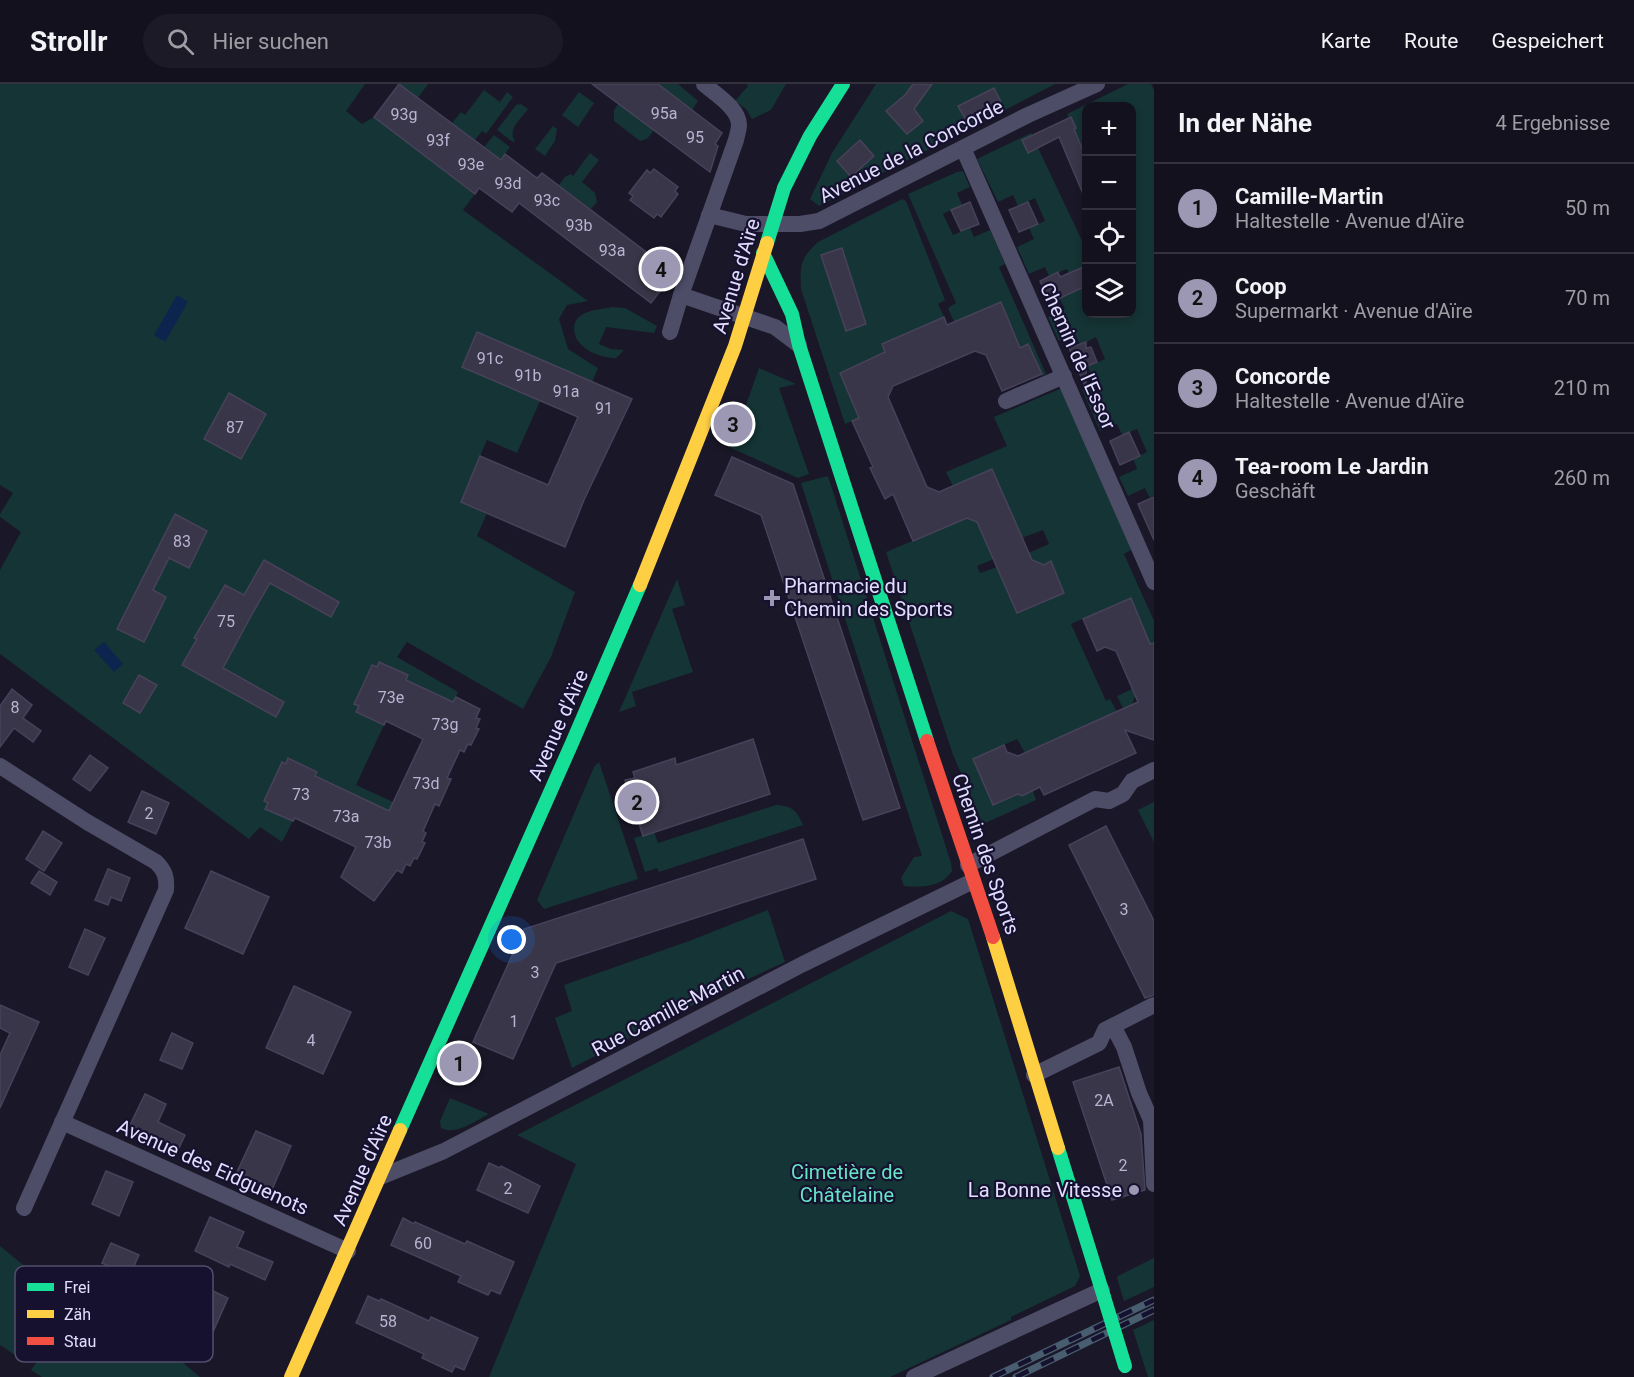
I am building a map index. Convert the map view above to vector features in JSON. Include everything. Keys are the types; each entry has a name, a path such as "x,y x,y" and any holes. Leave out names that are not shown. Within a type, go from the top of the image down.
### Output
{"main road":[{"name":"Avenue d'Aïre","path":"291,1377 652,557 717,394 783,191 802,149 843,84"},
{"name":"Chemin des Sports","path":"763,253 792,314 799,345 904,674 988,922 1103,1294 1125,1373"}],"street":[{"path":"670,332 740,124 729,106 704,84"},
{"path":"1060,100 1078,84"},
{"name":"Avenue de la Concorde","path":"709,215 746,224 800,224 819,221 1060,100 1097,84"},
{"name":"Chemin de l'Essor","path":"963,148 1154,582"},
{"path":"681,296 775,327 799,345"},
{"path":"1006,401 1064,376"},
{"path":"0,766 77,816 156,862 167,878 166,890 24,1208"},
{"name":"Rue Camille-Martin","path":"380,1176 444,1151 851,939 971,873 1095,799 1109,801 1123,794 1132,781 1154,770"},
{"path":"1034,1075 1099,1043 1105,1030 1154,1005"},
{"path":"1113,1026 1124,1047 1139,1093 1153,1120 1154,1184"},
{"name":"Avenue des Eidguenots","path":"62,1122 348,1251"},
{"path":"914,1377 1103,1294"}],"green space":[{"path":"0,84 365,84 346,111 362,124 374,117 475,194 463,210 588,301 567,305 559,319 568,349 598,368 592,382 477,332 462,367 540,401 517,453 487,440 461,501 487,513 477,536 575,592 551,657 523,709 407,642 397,657 458,692 453,702 406,680 408,675 380,662 377,667 372,666 354,704 359,706 356,712 384,725 356,785 404,807 399,816 315,776 316,771 288,758 286,764 282,762 264,801 268,803 265,809 293,821 282,842 260,827 249,839 0,654 0,570 21,532 0,517 13,493 0,485"},
{"path":"399,84 428,84 418,98"},
{"path":"658,84 678,84 698,101 692,110"},
{"path":"747,84 786,84 771,110 752,119 746,109 735,101 748,86"},
{"path":"876,84 1055,84 819,206 810,199 832,153"},
{"path":"1128,84 1151,84 1154,90 1154,496 1150,498 1145,488 1128,496 1119,477 1137,469 1133,459 1147,452 1137,429 1122,435 1117,424 1100,431 1082,390 1095,383 1088,367 1105,359 1096,337 1080,345 1075,334 1059,341 1048,317 1065,309 1060,299 1077,291 1067,269 1049,276 1045,267 1029,274 1017,247 1034,239 1029,228 1045,221 1035,198 1018,206 1013,195 998,202 977,159 1031,133 1082,241 1082,318 1136,318 1136,102 1091,102"},
{"path":"484,90 500,102 507,92 513,97 486,134 482,131 475,140 452,123 461,112 465,115"},
{"path":"579,92 594,103 578,127 562,115"},
{"path":"619,103 654,130 647,139 640,141 614,121 614,110"},
{"path":"521,104 528,109 514,128 515,141 513,142 497,130 516,105"},
{"path":"1082,107 1082,149 1067,114"},
{"path":"553,126 557,129 555,141 545,156 535,149"},
{"path":"494,135 510,147 501,160 484,147"},
{"path":"590,153 599,160 582,182 595,193 597,202 591,209 559,185 565,177 571,174 573,176"},
{"path":"963,171 970,187 957,193 962,205 943,214 953,235 970,228 974,237 990,230 1005,264 999,267 1046,374 1042,376 1028,344 1020,348 1001,302 954,322 948,308 956,303 908,194"},
{"path":"902,199 906,201 945,300 938,304 944,317 882,344 885,352 840,373 859,418 845,424 801,289 802,263 818,242"},
{"path":"612,307 625,308 657,326 654,333 606,327 599,344 611,349 624,350 616,358 595,354 583,346 575,335 574,328 576,320 583,314"},
{"path":"759,368 796,384 779,388 809,474 798,478 731,448"},
{"path":"1062,388 1133,549 1124,554 1154,621 1154,643 1150,644 1130,598 1071,624 1106,701 1110,699 1117,712 1025,753 1017,739 973,759 993,805 1018,794 1022,796 1032,788 1036,800 983,824 953,755 886,552 967,518 977,522 994,559 977,566 980,573 997,567 1017,613 1064,593 1051,562 1044,565 1032,560 1028,553 1049,544 1043,530 1022,538 992,469 953,486 946,472 1007,446 994,417"},
{"path":"828,476 951,863 952,871 948,876 931,885 904,886 901,878 914,857 922,856 801,483"},
{"path":"677,579 685,605 672,609 693,672 632,692 636,706 619,712"},
{"path":"1132,689 1135,696 1131,707 1124,710 1117,696"},
{"path":"599,762 638,879 544,909 537,900 594,767"},
{"path":"1154,802 1154,842 1138,810"},
{"path":"776,805 786,806 793,810 803,825 659,872 657,868 645,872 634,838 654,832 658,843"},
{"path":"768,910 785,962 707,998 572,1068 555,1018 572,1011 564,985 689,941"},
{"name":"Cimetière de Châtelaine","path":"951,911 968,919 1080,1276 1075,1286 1011,1317 1011,1320 890,1377 489,1377 576,1164 517,1135"},
{"path":"450,1098 489,1114 459,1129 441,1128 440,1121"},
{"path":"0,1246 24,1266 15,1266 15,1355 0,1345"},
{"path":"1154,1258 1154,1287 1124,1301 1118,1276"},
{"path":"1154,1320 1154,1377 1148,1377 1133,1330"},
{"path":"37,1362 182,1362 200,1377 42,1377 31,1370"}],"water":[{"path":"177,295 188,302 165,342 154,335"},
{"path":"104,642 123,664 114,672 94,650"}],"building":[{"path":"399,84 501,160 505,154 537,178 542,173 674,273 651,303 519,203 512,212 479,188 475,194 374,117"},
{"path":"592,84 658,84 722,133 715,144 718,146 710,172"},
{"path":"913,84 932,84 914,109 923,121 907,134 886,111 905,95"},
{"path":"994,88 1001,102 966,120 958,106"},
{"path":"1071,117 1082,148 1082,192 1059,137 1028,153 1022,140"},
{"path":"860,140 874,156 851,177 837,161"},
{"path":"654,169 678,187 675,191 678,194 661,217 657,214 654,218 630,200 633,196 629,193 647,170 650,173"},
{"path":"970,202 979,224 961,231 951,210"},
{"path":"1028,202 1038,224 1019,232 1009,210"},
{"path":"842,248 866,324 846,331 821,255"},
{"path":"1082,268 1082,288 1050,303 1040,281 1058,272 1060,277"},
{"path":"1001,302 1020,348 1028,344 1042,374 1002,391 986,355 975,351 893,386 888,397 927,487 939,492 992,469 1032,560 1044,565 1051,561 1064,593 1017,613 977,522 967,518 913,541 893,494 885,499 870,468 873,467 852,421 859,418 840,373 885,352 882,344 944,317 947,325"},
{"path":"477,332 632,399 584,500 565,547 461,502 480,456 548,485 578,417 462,367"},
{"path":"1086,342 1086,348 1091,347 1097,362 1086,367 1086,389 1069,348"},
{"path":"229,393 266,414 241,459 204,439"},
{"path":"1129,432 1140,456 1120,465 1110,441"},
{"path":"732,457 793,484 900,808 863,820 761,515 715,495"},
{"path":"1154,497 1154,540 1138,504"},
{"path":"175,514 207,531 189,568 169,558 153,590 166,597 144,642 117,629"},
{"path":"264,560 339,602 331,617 270,583 251,616 223,668 284,702 276,717 182,665 197,639 194,638 225,585 244,595"},
{"path":"1131,598 1150,644 1154,643 1154,740 1125,730 1136,753 1044,795 1040,787 1022,796 1018,794 993,805 973,759 1004,745 1007,752 1018,756 1138,702 1116,651 1105,647 1097,651 1083,619"},
{"path":"379,662 408,675 406,680 453,702 456,697 480,709 476,718 480,719 476,728 479,729 471,745 468,744 464,752 460,750 447,778 451,779 439,806 435,804 423,831 426,833 422,842 425,843 417,859 414,858 410,866 406,864 402,873 397,870 374,901 341,877 356,847 295,818 293,821 265,809 268,803 264,801 282,762 286,764 288,758 317,772 315,776 389,811 423,739 386,721 384,725 356,712 359,706 354,704 372,665 377,667"},
{"path":"139,675 157,685 140,713 123,703"},
{"path":"12,689 32,705 23,718 41,731 33,742 14,728 0,747 0,706"},
{"path":"753,739 770,794 643,836 625,780 635,778 633,772 675,758 676,765"},
{"path":"90,755 108,768 90,791 73,779"},
{"path":"142,791 169,803 156,834 128,822"},
{"path":"1106,826 1154,921 1154,995 1145,998 1069,845"},
{"path":"43,831 62,843 44,871 26,859"},
{"path":"803,839 816,879 556,963 513,1059 473,1042 524,929"},
{"path":"108,869 130,878 121,901 111,897 108,905 95,900"},
{"path":"39,871 57,882 50,895 31,883"},
{"path":"211,871 269,897 243,954 185,928"},
{"path":"85,929 105,938 88,975 69,967"},
{"path":"294,986 351,1012 323,1074 266,1048"},
{"path":"0,1005 39,1022 0,1108 0,1055 10,1033 0,1028"},
{"path":"172,1033 193,1043 182,1069 160,1060"},
{"path":"1119,1067 1141,1134 1145,1190 1112,1200 1073,1082"},
{"path":"145,1094 166,1104 158,1122 185,1135 179,1148 130,1125"},
{"path":"256,1131 291,1146 271,1192 235,1176"},
{"path":"489,1163 500,1168 501,1166 540,1186 528,1213 477,1190"},
{"path":"106,1171 133,1182 119,1216 92,1204"},
{"path":"210,1217 244,1232 237,1247 273,1262 265,1280 195,1251"},
{"path":"403,1218 465,1244 467,1241 514,1262 500,1294 491,1290 488,1295 458,1282 461,1276 391,1245"},
{"path":"111,1243 139,1255 134,1266 109,1266 102,1263"},
{"path":"213,1291 228,1298 213,1332"},
{"path":"368,1296 379,1301 381,1299 429,1321 431,1317 478,1338 464,1370 455,1366 452,1372 422,1358 424,1354 356,1323"}],"railway":[{"path":"993,1377 1154,1300"},
{"path":"1016,1377 1154,1310"}],"traffic: fast":[{"path":"767,243 784,188 810,136 843,84"},
{"path":"763,253 792,314 799,345 927,741"},
{"path":"400,1130 640,585"},
{"path":"1058,1148 1104,1297"},
{"path":"1104,1297 1125,1366"}],"traffic: slow":[{"path":"640,585 735,346 767,243"},
{"path":"993,937 1058,1148"},
{"path":"291,1377 400,1130"}],"traffic: jam":[{"path":"927,741 993,937"}],"place":[{"name":"Tea-room Le Jardin","path":"661,269"},
{"name":"Concorde","path":"733,424"},
{"name":"Pharmacie du Chemin des Sports","path":"772,598"},
{"name":"Coop","path":"637,802"},
{"name":"Camille-Martin","path":"459,1063"},
{"name":"La Bonne Vitesse","path":"1134,1190"}]}
